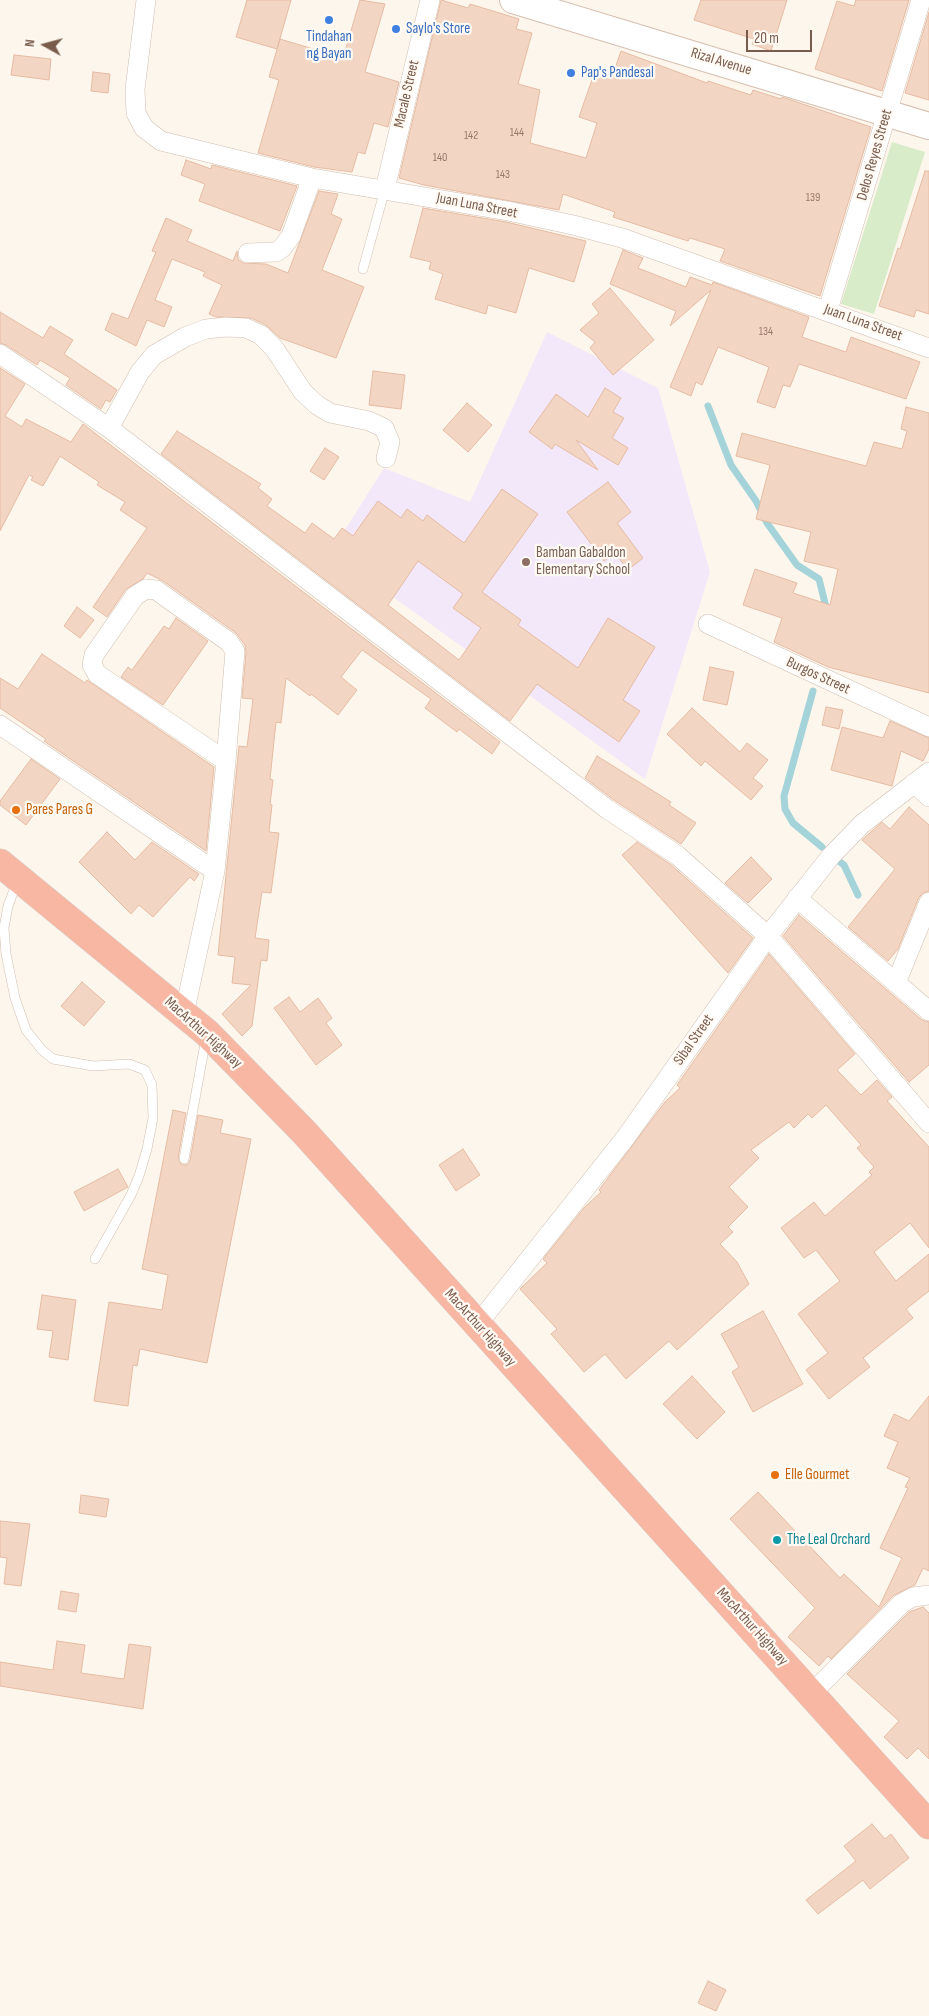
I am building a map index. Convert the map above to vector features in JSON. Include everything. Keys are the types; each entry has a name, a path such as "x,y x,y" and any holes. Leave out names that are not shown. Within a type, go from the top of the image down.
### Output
{"highway":[{"name":"MacArthur Highway","path":"9,870 207,1032 304,1132 929,1825"}],"street":[{"name":"Juan Luna Street","path":"146,0 135,89 136,113 144,128 161,141 312,178 508,211 614,236 828,310 929,348"},
{"name":"Macale Street","path":"385,189 430,0"},
{"name":"Rizal Avenue","path":"513,0 888,112 929,126"},
{"name":"Delos Reyes Street","path":"828,310 921,0"},
{"path":"248,253 276,252 282,248 292,236 312,178"},
{"path":"109,428 140,372 154,356 185,337 206,329 226,326 246,328 261,335 274,348 303,392 317,405 330,413 369,421 384,428 390,442 386,458"},
{"path":"0,354 109,428 607,809 677,855 768,936 929,1123"},
{"path":"184,1014 215,871 226,761 235,651 230,642 156,590 146,589 135,596 94,655 92,665 97,674 226,761"},
{"name":"Burgos Street","path":"708,624 929,727"},
{"path":"0,725 215,871"},
{"path":"922,778 929,797"},
{"name":"Sibal Street","path":"477,1325 626,1137 796,898 831,856 862,824 922,778"},
{"path":"796,898 929,1010"},
{"path":"896,983 929,902"},
{"path":"812,1694 902,1603 913,1597 929,1595"}],"lane":[{"path":"363,269 385,189"},
{"path":"9,870 8,906 4,928 6,954 16,998 26,1030 42,1050 53,1059 93,1066 129,1064 145,1070 152,1085 153,1118 139,1176 131,1195 95,1259"},
{"path":"184,1159 207,1032"}],"shaded area":[{"name":"Bamban Gabaldon Elementary School","path":"547,332 658,388 710,572 645,779 331,552 384,468 470,502"}],"green space":[{"path":"892,142 925,152 874,314 841,304"}],"building":[{"path":"247,0 291,0 277,49 236,37"},
{"path":"360,0 385,4 365,72 399,82 388,127 374,123 365,154 358,152 352,172 314,167 258,153 279,80 269,77 280,39 343,58"},
{"path":"441,0 468,8 470,4 519,19 516,29 532,33 518,84 540,90 530,143 586,158 597,123 579,117 595,71 612,77 621,51 707,83 708,81 751,95 753,90 781,99 782,97 871,127 820,296 720,261 725,249 690,238 688,241 613,217 615,212 563,194 559,210 424,185 399,178"},
{"path":"701,0 787,0 771,51 752,44 754,39 694,20"},
{"path":"856,0 909,0 882,91 815,69 837,1 854,6"},
{"path":"929,12 929,100 905,93"},
{"path":"14,55 51,59 49,80 11,75"},
{"path":"93,72 110,74 108,93 91,91"},
{"path":"186,160 211,169 212,165 297,186 280,231 199,201 205,184 181,175"},
{"path":"925,171 929,171 929,314 916,310 914,317 879,306"},
{"path":"319,191 338,194 331,214 342,219 322,270 364,287 336,358 280,338 266,325 251,318 216,317 209,314 222,285 203,276 205,272 172,259 155,300 172,307 164,327 147,320 136,346 105,330 112,313 128,319 156,252 152,251 166,218 192,230 187,241 233,261 237,251 238,259 243,263 266,264 288,273"},
{"path":"423,208 506,222 586,241 574,282 529,268 516,313 488,305 486,314 435,299 443,274 429,269 431,262 410,257"},
{"path":"623,250 643,258 638,268 686,287 690,277 712,285 713,282 809,317 802,337 846,352 851,337 920,362 906,399 799,364 790,387 783,385 775,408 757,402 769,367 718,347 702,385 696,382 691,396 670,387 711,290 670,326 676,311 610,284"},
{"path":"610,288 654,340 613,375 590,348 595,342 580,330 599,313 592,304"},
{"path":"0,312 43,338 50,326 73,340 64,354 117,390 110,402 106,400 101,409 66,385 70,378 40,360 37,365 0,343"},
{"path":"0,368 25,384 5,416 22,427 26,419 71,442 83,424 500,742 492,754 459,729 457,732 425,708 431,699 362,650 341,677 357,690 338,715 286,678 281,723 276,722 270,779 273,780 269,832 279,833 271,893 262,892 255,938 269,940 267,961 261,960 252,1026 242,1036 222,1014 251,985 232,983 235,957 218,955 239,746 247,747 253,699 242,698 245,645 236,633 163,581 147,573 143,579 126,589 107,617 93,607 147,528 120,510 125,502 97,485 99,482 60,456 43,486 31,480 33,477 29,475 0,531"},
{"path":"373,371 405,375 401,409 369,405"},
{"path":"605,388 621,398 613,412 624,418 612,438 628,448 618,465 576,440 598,470 555,444 552,449 529,432 556,394 588,417"},
{"path":"467,403 492,425 468,452 443,430"},
{"path":"906,407 929,413 929,693 828,667 774,642 782,618 743,605 755,569 797,583 793,593 830,605 838,569 804,561 811,532 756,519 770,465 736,456 742,433 866,466 874,442 902,449 907,431 901,429"},
{"path":"177,431 261,484 258,488 272,499 267,506 305,533 312,523 334,539 342,528 353,536 378,501 401,518 407,509 423,521 427,515 464,543 502,489 538,514 482,592 521,620 518,625 578,668 608,618 655,647 623,700 640,711 619,742 537,684 510,721 161,454","holes":["418,561 463,594 453,608 481,628 459,660 388,605"]},
{"path":"325,448 339,457 324,480 310,471"},
{"path":"608,482 631,512 617,523 643,558 628,570 615,553 604,561 567,512"},
{"path":"77,607 94,620 80,638 64,626"},
{"path":"176,618 208,641 163,705 121,677 128,667 132,670 164,626 169,629"},
{"path":"42,654 85,683 87,680 214,767 206,851 44,741 46,739 0,708 0,678 18,689"},
{"path":"710,667 734,672 727,705 703,700"},
{"path":"826,707 843,710 839,729 822,725"},
{"path":"692,708 740,752 747,743 768,760 753,778 763,786 751,800 705,761 701,766 667,734"},
{"path":"890,721 929,738 929,749 923,761 901,751 892,786 831,770 842,727 883,738"},
{"path":"597,756 671,802 669,805 696,823 681,844 614,800 585,778"},
{"path":"31,759 60,779 26,825 0,805 0,801"},
{"path":"909,807 929,825 929,891 919,897 898,949 888,961 848,927 895,869 862,840 882,822 890,829"},
{"path":"107,832 135,860 152,842 199,874 194,881 190,877 153,917 139,905 131,914 79,862"},
{"path":"637,842 670,864 753,938 728,973 622,855"},
{"path":"751,857 772,879 748,903 725,883"},
{"path":"799,915 922,1020 929,1022 929,1065 909,1082 783,936"},
{"path":"769,954 855,1054 837,1070 861,1095 877,1080 892,1097 887,1101 929,1147 929,1248 910,1223 874,1252 896,1281 929,1254 929,1291 906,1309 913,1318 863,1358 870,1367 829,1399 806,1370 828,1353 798,1314 840,1281 816,1250 804,1258 781,1228 814,1202 825,1216 872,1175 869,1172 874,1167 857,1148 861,1145 826,1105 812,1118 808,1114 794,1128 789,1122 751,1150 759,1158 729,1187 748,1207 728,1227 733,1232 720,1244 737,1262 749,1284 677,1350 669,1341 626,1379 605,1354 584,1372 551,1334 557,1329 520,1289 547,1263 543,1259 584,1208 601,1192 599,1190 665,1102 680,1088 677,1085"},
{"path":"82,982 105,1002 84,1026 61,1006"},
{"path":"289,997 300,1012 318,998 332,1018 326,1023 342,1045 316,1065 274,1008"},
{"path":"173,1110 186,1113 178,1158 182,1165 187,1165 190,1161 198,1115 223,1120 220,1133 251,1139 207,1363 140,1349 137,1366 133,1365 128,1406 94,1401 109,1302 162,1310 168,1275 142,1269"},
{"path":"463,1149 480,1175 456,1191 439,1165"},
{"path":"118,1169 128,1187 84,1211 74,1192"},
{"path":"42,1295 76,1300 68,1360 49,1357 53,1331 37,1329"},
{"path":"763,1311 803,1384 753,1412 732,1372 739,1367 721,1334"},
{"path":"692,1376 725,1412 697,1439 663,1404"},
{"path":"929,1396 929,1571 923,1568 915,1585 894,1595 831,1659 828,1656 819,1666 788,1637 815,1608 730,1519 758,1492 840,1578 844,1574 879,1607 902,1558 880,1548 908,1488 905,1487 910,1478 887,1468 898,1442 884,1436 894,1414 909,1421"},
{"path":"81,1495 109,1499 106,1517 79,1513"},
{"path":"0,1521 30,1524 21,1586 4,1584 7,1558 0,1557"},
{"path":"61,1591 79,1594 76,1612 58,1609"},
{"path":"923,1607 929,1613 929,1759 918,1748 907,1759 884,1737 899,1721 847,1674 909,1612"},
{"path":"57,1641 85,1645 81,1673 124,1679 129,1644 151,1647 143,1709 0,1686 0,1662 53,1670"},
{"path":"872,1824 885,1839 891,1834 909,1858 870,1889 863,1880 818,1914 806,1900 856,1861 844,1846"},
{"path":"708,1981 726,1990 716,2011 698,2003"}],"waterway":[{"path":"708,406 731,465 756,501 767,523 797,565 819,579 827,611"},
{"path":"813,691 784,796 785,809 793,823 822,847"},
{"path":"836,859 844,865 858,895"}],"place":[{"name":"Tindahan ng Bayan","path":"329,20"},
{"name":"Saylo's Store","path":"396,29"},
{"name":"Pap's Pandesal","path":"571,73"},
{"name":"Bamban Gabaldon Elementary School","path":"526,562"},
{"name":"Pares Pares G","path":"16,810"},
{"name":"Elle Gourmet","path":"775,1475"},
{"name":"The Leal Orchard","path":"777,1540"}]}
